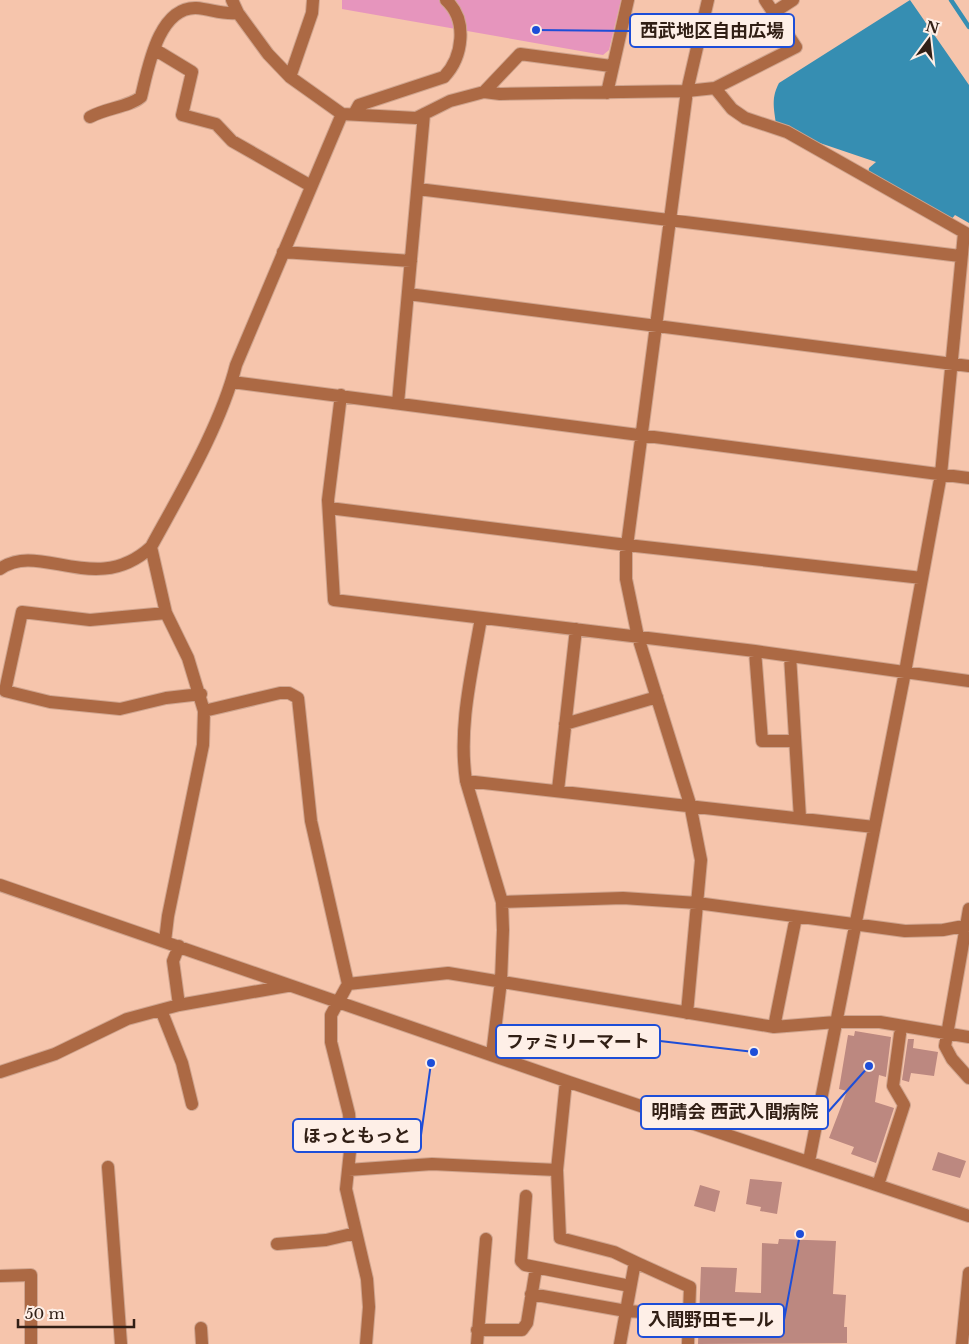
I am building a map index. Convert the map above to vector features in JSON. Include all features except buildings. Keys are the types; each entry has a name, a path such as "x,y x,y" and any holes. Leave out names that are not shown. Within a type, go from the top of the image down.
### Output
{"street":[{"path":"290,77 312,13 313,0"},
{"path":"0,569 16,560 26,560 82,569 104,569 134,559 150,547 213,426 232,382 236,365 311,186 348,114 359,105 444,77 457,58 460,41 460,20 455,8 446,0"},
{"path":"607,93 611,66 628,0"},
{"path":"687,1012 701,860 690,804 638,637 626,579 627,545 687,91 708,0"},
{"path":"90,117 104,109 134,102 141,97 154,49 166,25 179,11 196,8 225,15 232,4 268,54 290,77 348,114 416,118 450,102 484,92 516,94 607,93 687,91 715,88 796,47 766,0"},
{"path":"773,13 793,0"},
{"path":"154,49 192,72 182,115 216,124 232,141 311,186"},
{"path":"484,92 520,54 611,66"},
{"path":"715,88 732,109 745,118 787,132 966,234 960,256 941,474 905,672 809,1161"},
{"path":"398,403 424,114"},
{"path":"418,189 960,256"},
{"path":"283,252 411,261"},
{"path":"408,294 969,366"},
{"path":"232,382 969,478"},
{"path":"341,395 329,508 334,600 755,651 969,681"},
{"path":"329,508 627,545 922,578"},
{"path":"150,547 166,613 188,658 201,694 204,711 203,745 168,916 165,941"},
{"path":"166,613 90,620 22,612 5,691 50,702 120,709 166,698 201,694"},
{"path":"481,618 464,728 466,781 502,902 501,981 492,1055"},
{"path":"558,790 576,629"},
{"path":"755,651 762,741 794,741"},
{"path":"790,656 800,818"},
{"path":"204,711 280,693 289,693 298,698 311,822 348,984 336,1002 331,1015 331,1042 349,1114 351,1142 346,1189 367,1278 369,1307 366,1344"},
{"path":"565,724 657,697"},
{"path":"466,781 690,804 874,827"},
{"path":"0,885 566,1081 969,1216"},
{"path":"502,902 623,898 697,903 905,931 943,930 968,925"},
{"path":"969,909 968,925 946,1032 945,1046 952,1059 969,1078"},
{"path":"774,1027 796,917"},
{"path":"179,946 173,961 179,1005"},
{"path":"348,984 448,972 774,1027 836,1022 880,1022 969,1037"},
{"path":"0,1072 55,1054 127,1019 179,1005 290,986"},
{"path":"161,1010 182,1063 192,1104"},
{"path":"878,1185 904,1105 893,1086 900,1034"},
{"path":"566,1081 557,1170 560,1238 614,1252 690,1287 688,1344"},
{"path":"348,1170 432,1164 557,1170"},
{"path":"108,1167 121,1344"},
{"path":"526,1196 521,1261 524,1265 630,1286"},
{"path":"277,1244 326,1240 356,1233"},
{"path":"478,1344 477,1330 485,1272 486,1238"},
{"path":"620,1344 635,1262"},
{"path":"477,1330 522,1330 526,1323 536,1268"},
{"path":"962,1344 969,1273"},
{"path":"0,1276 31,1274 31,1344"},
{"path":"531,1294 626,1311 660,1313 659,1329"},
{"path":"201,1328 202,1344"}],"shaded area":[{"path":"342,0 621,0 609,50 603,55 342,9"}],"water":[{"path":"910,0 969,85 969,223 955,215 950,221 868,174 869,168 876,162 811,140 776,124 774,98 779,83"}],"waterway":[{"path":"951,0 969,27"}],"place":[{"name":"西武地区自由広場","path":"536,30"},
{"name":"ファミリーマート","path":"754,1052"},
{"name":"ほっともっと","path":"431,1063"},
{"name":"明晴会 西武入間病院","path":"869,1066"},
{"name":"入間野田モール","path":"800,1234"}]}
